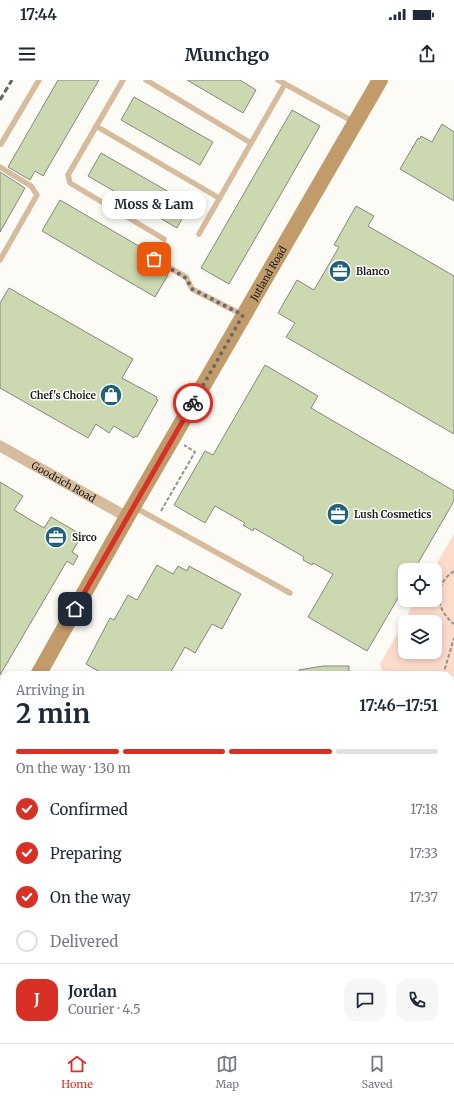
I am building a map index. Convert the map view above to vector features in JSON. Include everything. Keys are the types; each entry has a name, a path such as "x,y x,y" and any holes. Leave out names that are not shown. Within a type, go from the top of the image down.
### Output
{"street":[{"name":"Jutland Road","path":"40,671 376,82"},
{"name":"Goodrich Road","path":"0,446 130,512"}],"lane":[{"path":"1,144 39,80"},
{"path":"123,80 68,175 70,183 164,239"},
{"path":"146,80 251,143"},
{"path":"278,80 354,122"},
{"path":"198,234 285,84"},
{"path":"96,126 219,198"},
{"path":"0,167 31,186 37,195 0,260"},
{"path":"154,259 186,278 192,289 243,315"},
{"path":"130,512 157,519 290,593"}],"path":[{"path":"157,519 195,452 172,438"},
{"path":"454,571 444,580 438,595 439,603 444,614 454,624"},
{"path":"444,671 454,638"}],"shaded area":[{"path":"454,534 454,671 382,671 380,664 398,632 398,659 442,659 442,615 408,615 412,607 442,607 442,563 437,563"}],"building":[{"path":"58,80 99,80 43,176 35,171 30,180 8,167"},
{"path":"187,80 240,80 256,90 243,113"},
{"path":"134,97 213,142 200,165 121,120"},
{"path":"292,110 320,126 229,284 201,268"},
{"path":"442,124 454,132 454,201 400,169 418,138 420,139 421,136 432,142"},
{"path":"101,153 190,204 177,228 88,176"},
{"path":"0,172 25,188 0,232"},
{"path":"60,200 149,252 144,261 168,275 155,297 42,231"},
{"path":"356,206 374,216 368,226 454,276 454,434 286,337 295,323 278,313 297,280 314,290 339,247 334,245"},
{"path":"9,288 133,359 122,378 157,397 156,399 158,400 137,437 135,436 134,438 114,426 109,433 96,424 88,438 0,388 0,303"},
{"name":"Lush Cosmetics","path":"265,365 318,396 311,408 454,491 454,501 418,563 398,563 398,598 367,651 308,617 333,574 313,563 312,565 303,560 304,557 254,528 253,531 243,525 245,523 215,506 205,523 174,505 205,451 213,455"},
{"path":"0,482 23,496 14,510 44,528 51,517 82,535 72,552 78,556 73,565 67,561 2,671 0,671"},
{"path":"157,565 173,574 178,566 187,571 189,566 241,594 222,629 212,624 195,653 185,647 171,671 98,671 86,664 110,618 114,620 128,595 137,600"},
{"path":"323,666 349,666 349,671 299,670"}],"railway":[{"path":"0,100 12,80"}],"way so far":[{"path":"154,259 186,278 192,289 243,315 193,403"}],"place":[{"name":"Moss & Lam","path":"154,259"},
{"name":"Blanco","path":"340,271"},
{"name":"Chef's Choice","path":"111,395"},
{"name":"Lush Cosmetics","path":"338,514"},
{"name":"Sirco","path":"56,537"}],"route":[{"path":"75,609 193,403"}]}
